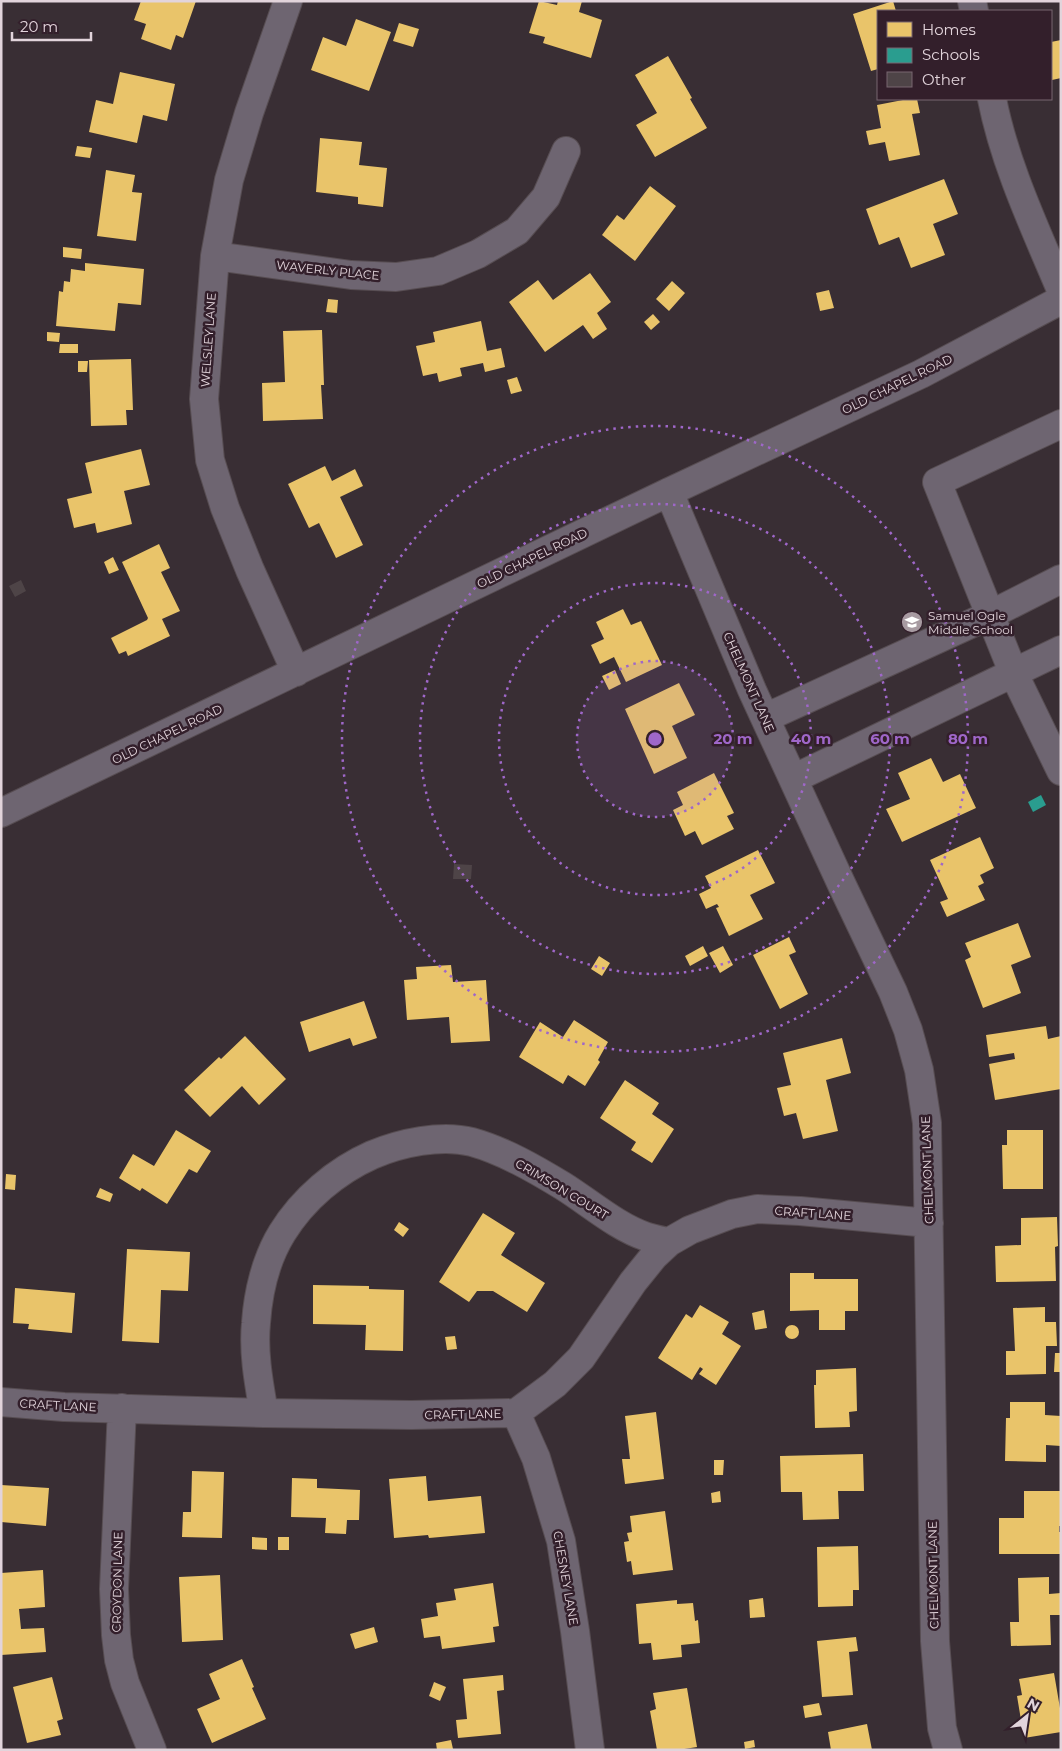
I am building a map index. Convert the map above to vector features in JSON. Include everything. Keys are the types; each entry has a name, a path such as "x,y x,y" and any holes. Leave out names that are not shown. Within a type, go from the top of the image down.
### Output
{"street":[{"name":"WELSLEY LANE","path":"288,1 249,113 229,180 215,256 204,399 210,460 225,508 296,672"},
{"path":"992,100 994,113 1015,182 1061,290"},
{"name":"WAVERLY PLACE","path":"215,256 351,275 396,277 438,271 478,254 517,231 546,197 566,151"},
{"name":"OLD CHAPEL ROAD","path":"1,813 669,492 921,374 1061,300"},
{"path":"1061,424 938,482 1014,672 1061,771"},
{"name":"CHELMONT LANE","path":"669,492 765,718 893,992 908,1030 919,1070 927,1123 935,1641 942,1728 948,1750"},
{"path":"765,718 990,615 1061,579"},
{"path":"793,779 1061,650"},
{"name":"CRIMSON COURT","path":"264,1413 257,1371 256,1324 261,1289 269,1260 282,1233 300,1209 327,1182 360,1161 391,1147 420,1141 446,1140 470,1142 497,1151 562,1186 632,1231 669,1242"},
{"name":"CRAFT LANE","path":"1,1402 64,1407 264,1413 410,1415 516,1413 555,1384 581,1358 633,1282 654,1256 669,1242 690,1230 732,1214 757,1209 929,1223"},
{"name":"CROYDON LANE","path":"122,1408 114,1589 116,1635 119,1660 125,1683 152,1750"},
{"name":"CHESNEY LANE","path":"516,1413 536,1458 561,1540 590,1750"}],"building: Homes":[{"path":"141,1 196,1 183,38 176,35 171,50 141,39 146,24 134,20"},
{"path":"539,1 557,5 558,1 582,1 579,12 602,20 591,58 543,43 545,37 529,33"},
{"path":"893,1 896,10 877,10 877,69 871,71 853,14"},
{"path":"356,19 391,32 369,91 311,70 323,37 346,46"},
{"path":"399,23 419,29 413,47 393,41"},
{"path":"1061,40 1061,78 1052,80 1052,42"},
{"path":"668,56 707,128 655,157 636,125 657,113 635,75"},
{"path":"120,72 175,84 167,121 143,115 137,143 89,132 96,100 113,104"},
{"path":"903,100 917,100 920,113 912,114 920,155 889,161 885,142 869,145 866,131 881,128 877,105"},
{"path":"320,138 362,142 359,165 387,168 383,207 358,204 358,197 316,192"},
{"path":"77,146 92,148 90,158 75,156"},
{"path":"106,170 135,175 132,192 142,193 136,241 97,236"},
{"path":"944,179 958,214 933,224 945,255 911,268 899,237 879,245 866,209"},
{"path":"650,186 676,206 635,261 602,235 617,215 624,220"},
{"path":"63,247 82,249 81,259 63,257"},
{"path":"85,263 144,269 141,305 118,303 115,331 56,326 59,291 63,292 64,281 70,282 71,269 85,271"},
{"path":"590,273 611,302 597,313 607,329 593,339 583,325 545,352 509,302 538,280 553,300"},
{"path":"672,281 685,293 669,311 656,299"},
{"path":"829,290 834,308 820,311 816,293"},
{"path":"328,299 338,300 337,313 326,312"},
{"path":"653,314 660,322 651,330 644,322"},
{"path":"481,321 487,351 501,348 505,367 485,372 483,363 460,368 462,376 439,382 437,373 423,376 416,346 435,342 433,332"},
{"path":"322,330 324,385 321,385 323,419 263,421 262,383 285,382 283,331"},
{"path":"47,332 60,333 59,342 47,341"},
{"path":"60,344 78,344 78,353 59,353"},
{"path":"131,359 133,410 126,410 127,425 91,426 89,360"},
{"path":"78,361 88,361 87,372 78,372"},
{"path":"517,377 522,391 511,394 507,380"},
{"path":"141,449 150,485 124,491 132,524 97,533 95,523 74,528 67,499 92,493 85,463"},
{"path":"325,466 332,481 355,469 363,486 340,497 363,545 336,558 319,523 309,528 288,484"},
{"path":"159,544 170,568 161,572 180,611 162,619 170,636 128,656 126,651 119,654 111,638 148,618 122,562"},
{"path":"113,557 119,570 109,574 104,562"},
{"path":"623,609 631,625 641,621 662,665 626,682 614,657 600,664 591,645 604,639 596,622"},
{"path":"615,670 621,684 609,690 602,676"},
{"path":"679,683 695,715 672,726 687,758 654,774 625,709"},
{"path":"931,758 943,782 960,774 976,808 902,842 886,809 910,799 898,773"},
{"path":"714,773 734,813 727,816 734,829 702,845 695,831 685,836 673,810 683,805 677,792"},
{"path":"980,837 994,868 980,875 984,883 978,886 985,900 947,917 940,902 948,899 930,860"},
{"path":"758,850 775,883 750,895 763,919 729,936 716,908 719,907 717,904 706,909 699,894 711,888 705,876"},
{"path":"1018,923 1031,957 1011,965 1021,993 983,1008 965,960 971,957 965,943"},
{"path":"789,937 796,952 789,955 808,994 780,1009 753,955"},
{"path":"703,946 708,956 690,966 685,956"},
{"path":"723,946 733,965 720,973 709,953"},
{"path":"599,956 610,963 602,976 591,969"},
{"path":"451,965 453,982 486,980 490,1041 451,1043 449,1017 407,1020 404,980 417,979 416,967"},
{"path":"364,1001 377,1038 353,1046 350,1038 309,1052 300,1022"},
{"path":"574,1020 608,1042 598,1060 600,1062 585,1086 568,1075 563,1084 519,1057 540,1022 563,1037"},
{"path":"1046,1026 1048,1039 1061,1036 1061,1089 995,1100 989,1064 1015,1059 1014,1053 989,1057 986,1035"},
{"path":"245,1036 286,1079 259,1105 242,1086 210,1117 184,1090 219,1057 221,1059"},
{"path":"842,1038 851,1073 826,1080 838,1131 803,1139 796,1113 784,1116 777,1088 791,1085 783,1053"},
{"path":"625,1080 659,1103 652,1114 674,1129 652,1163 631,1150 636,1142 600,1118"},
{"path":"176,1130 211,1151 197,1173 189,1169 167,1204 142,1188 140,1191 119,1178 133,1154 154,1166"},
{"path":"1007,1130 1043,1130 1043,1189 1003,1189 1002,1145 1007,1145"},
{"path":"6,1174 16,1175 15,1190 5,1189"},
{"path":"100,1188 113,1194 110,1202 96,1197"},
{"path":"483,1213 515,1233 501,1255 545,1283 527,1312 493,1291 477,1291 469,1302 439,1282"},
{"path":"1057,1217 1058,1246 1055,1247 1056,1281 996,1282 995,1246 1021,1245 1021,1218"},
{"path":"399,1222 409,1229 403,1237 394,1230"},
{"path":"127,1249 190,1252 188,1291 161,1290 159,1343 122,1341"},
{"path":"790,1273 814,1273 814,1279 858,1279 858,1311 845,1311 845,1330 819,1330 819,1310 790,1311"},
{"path":"313,1285 369,1286 369,1289 404,1290 403,1351 365,1350 366,1325 313,1324"},
{"path":"15,1288 75,1293 72,1333 28,1329 29,1324 13,1323"},
{"path":"700,1305 729,1322 722,1334 741,1346 716,1385 699,1374 703,1369 700,1367 692,1380 658,1358 686,1314 692,1318"},
{"path":"1045,1307 1045,1322 1056,1322 1057,1346 1046,1346 1046,1374 1006,1375 1006,1351 1015,1351 1013,1308"},
{"path":"764,1310 767,1328 755,1330 752,1313"},
{"path":"792,1325 797,1327 799,1332 797,1337 792,1339 787,1337 785,1332 787,1327"},
{"path":"455,1336 457,1349 447,1350 445,1337"},
{"path":"1055,1353 1061,1353 1061,1372 1054,1372"},
{"path":"856,1368 857,1411 849,1412 850,1427 815,1428 814,1385 816,1385 816,1370"},
{"path":"1010,1402 1045,1402 1045,1415 1061,1416 1061,1446 1046,1445 1046,1462 1005,1461 1006,1418 1010,1418"},
{"path":"656,1412 664,1479 625,1484 622,1459 630,1459 625,1416"},
{"path":"863,1454 864,1491 838,1491 839,1519 803,1520 802,1492 781,1492 780,1456"},
{"path":"714,1460 724,1460 723,1475 714,1475"},
{"path":"192,1471 224,1472 222,1538 182,1537 183,1512 191,1512"},
{"path":"426,1476 428,1501 481,1496 485,1533 429,1538 428,1535 394,1538 389,1479"},
{"path":"292,1478 317,1479 317,1488 360,1490 359,1520 347,1520 346,1534 325,1533 326,1518 291,1517"},
{"path":"1,1485 49,1488 46,1526 1,1522"},
{"path":"720,1491 721,1502 712,1503 711,1493"},
{"path":"1024,1491 1060,1491 1061,1526 1059,1526 1059,1532 1061,1532 1061,1554 999,1554 999,1518 1024,1518"},
{"path":"665,1511 673,1570 633,1575 631,1561 627,1562 624,1542 629,1541 627,1533 632,1532 630,1516"},
{"path":"252,1537 267,1538 267,1550 252,1549"},
{"path":"278,1537 289,1537 289,1550 278,1550"},
{"path":"858,1546 859,1590 853,1590 853,1606 818,1607 817,1547"},
{"path":"43,1570 45,1607 19,1609 21,1629 44,1628 46,1652 1,1655 1,1573"},
{"path":"220,1575 223,1640 182,1642 179,1577"},
{"path":"1049,1577 1049,1594 1061,1593 1061,1615 1050,1615 1051,1645 1011,1646 1010,1622 1019,1622 1018,1578"},
{"path":"493,1583 499,1626 493,1627 495,1642 442,1649 440,1636 424,1638 421,1619 438,1616 436,1603 456,1600 454,1589"},
{"path":"763,1598 765,1617 750,1618 749,1600"},
{"path":"677,1600 677,1604 693,1603 695,1621 698,1620 700,1643 681,1645 682,1657 653,1660 651,1643 639,1644 636,1604"},
{"path":"374,1627 378,1642 355,1649 350,1634"},
{"path":"856,1637 858,1651 849,1652 853,1695 822,1697 817,1641"},
{"path":"242,1659 266,1719 212,1743 197,1709 220,1699 209,1674"},
{"path":"1054,1673 1061,1714 1061,1732 1024,1738 1017,1696 1022,1695 1019,1679"},
{"path":"503,1675 504,1690 497,1691 501,1734 458,1738 456,1720 467,1719 463,1679"},
{"path":"52,1677 63,1719 57,1721 61,1735 27,1743 13,1687"},
{"path":"434,1682 446,1687 440,1701 429,1696"},
{"path":"687,1688 697,1747 678,1750 657,1750 650,1711 656,1709 653,1693"},
{"path":"819,1703 822,1715 805,1718 803,1706"},
{"path":"867,1724 872,1750 831,1750 828,1732"},
{"path":"451,1740 453,1749 437,1750 436,1743"},
{"path":"754,1740 755,1747 745,1749 744,1742"}],"building: Schools":[{"path":"1041,795 1046,805 1033,812 1028,802"}],"building: Other":[{"path":"21,580 26,591 15,597 9,586"},
{"path":"454,864 472,865 471,879 453,879"}],"place":[{"name":"Samuel Ogle Middle School","path":"912,622"}]}
